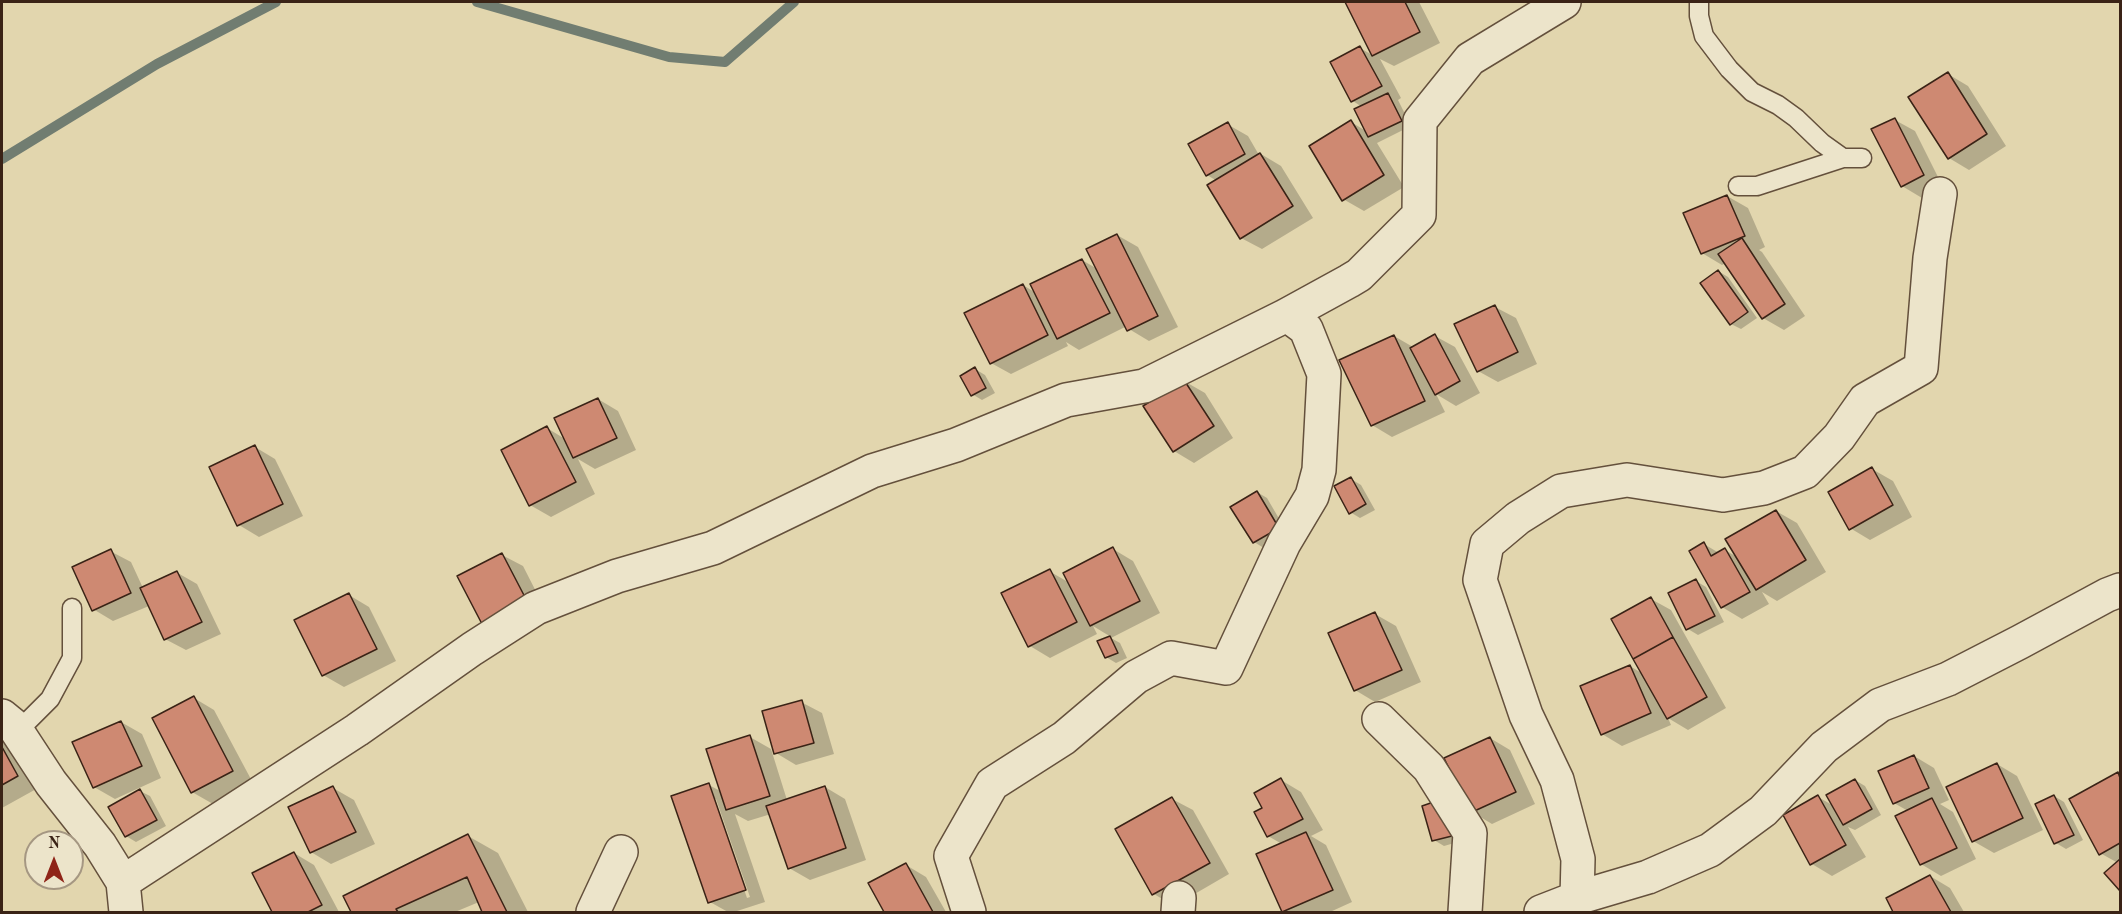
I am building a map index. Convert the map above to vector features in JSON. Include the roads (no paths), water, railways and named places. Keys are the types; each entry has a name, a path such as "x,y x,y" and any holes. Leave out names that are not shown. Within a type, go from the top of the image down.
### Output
{"street":[{"path":"9,724 51,783 100,845 124,897 472,649 536,608 617,576 713,548 872,471 956,445 1066,400 1144,386 1287,315 1359,275 1419,215 1420,121 1470,59 1564,2"},
{"path":"1577,898 1578,859 1557,780 1526,715 1480,580 1487,544 1518,518 1561,491 1627,480 1723,495 1764,489 1805,472 1839,437 1865,400 1921,368 1930,258 1940,194"},
{"path":"969,912 951,856 992,784 1064,738 1136,677 1171,658 1226,668 1284,543 1312,496 1319,470 1324,374 1306,329 1287,315"},
{"path":"1541,912 1577,898 1648,877 1710,850 1763,811 1824,747 1880,705 1947,679 2107,595 2121,590"},
{"path":"1379,719 1429,768 1470,833 1465,912"},
{"path":"593,912 621,852"}],"lane":[{"path":"1699,2 1699,16 1704,36 1729,69 1752,92 1778,105 1796,118 1822,143 1844,158"},
{"path":"1738,186 1757,186 1844,158 1862,158"},
{"path":"9,724 50,699 72,658 72,608"}],"waterway":[{"path":"2,159 157,64 276,2"},
{"path":"477,2 669,57 725,62 794,2"}]}
